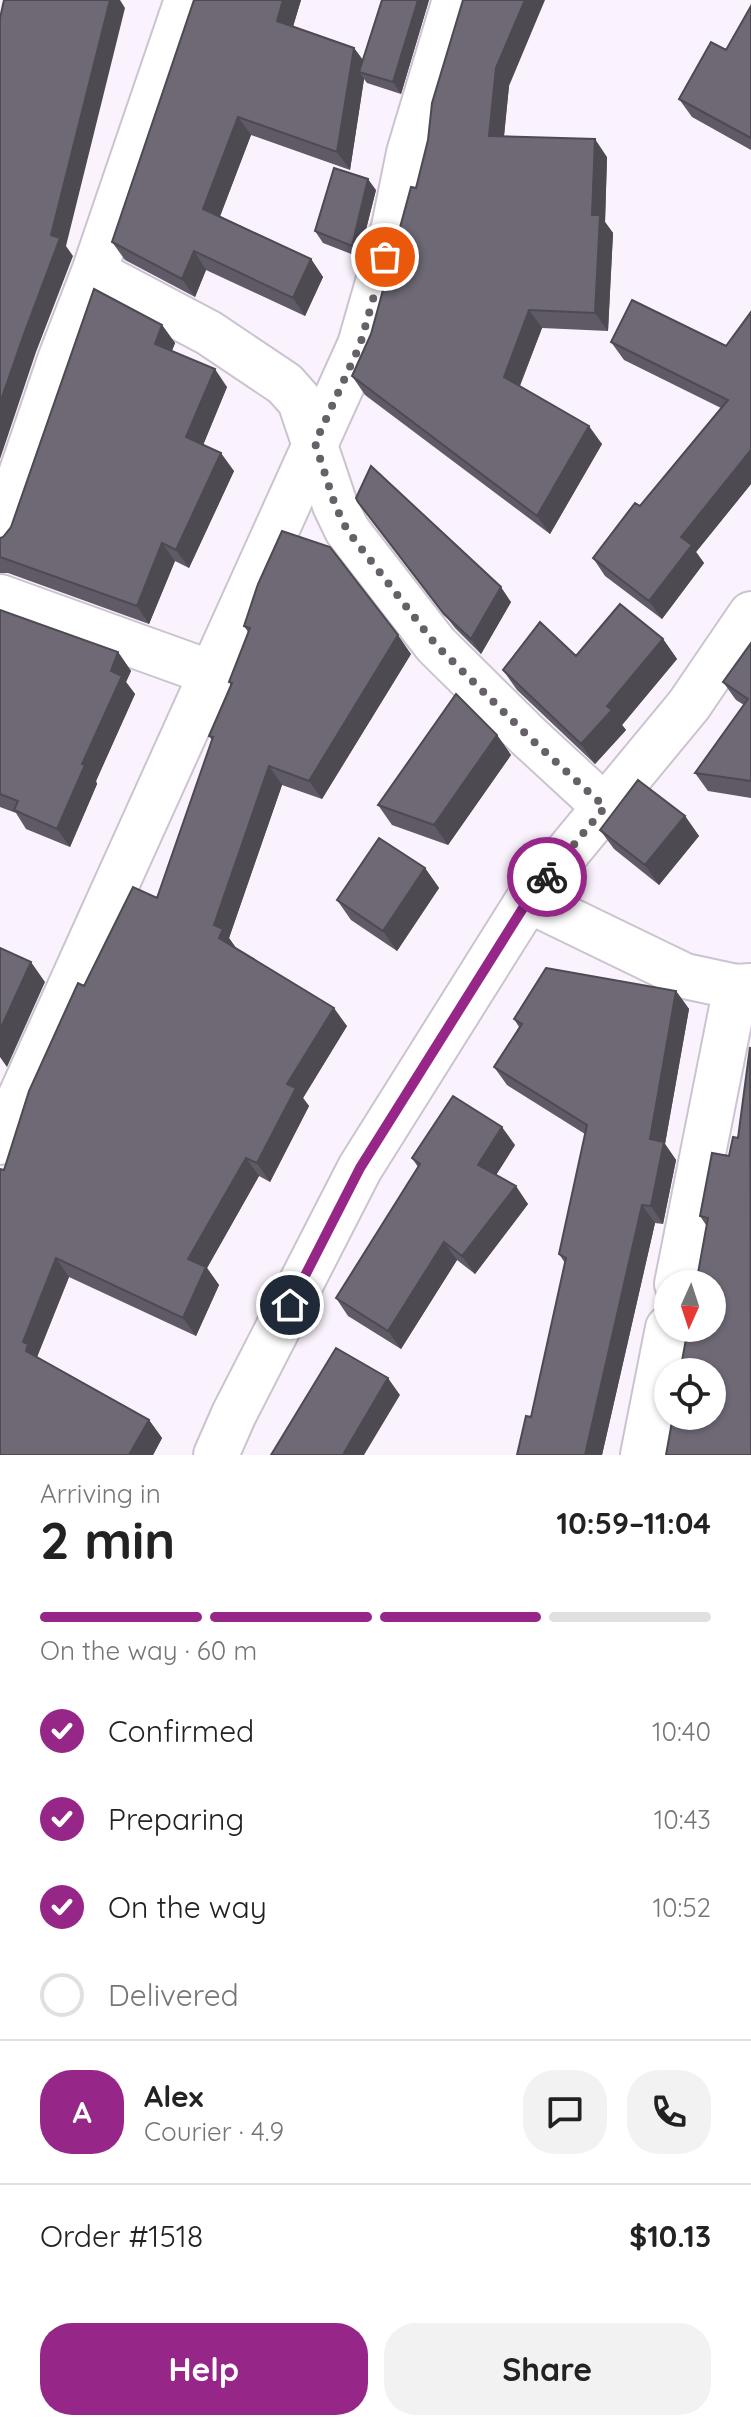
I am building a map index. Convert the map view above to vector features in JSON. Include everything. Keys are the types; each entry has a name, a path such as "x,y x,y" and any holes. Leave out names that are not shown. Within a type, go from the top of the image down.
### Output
{"street":[{"path":"0,536 187,0"},
{"path":"0,1142 360,345 394,227 409,153 455,0"},
{"path":"94,272 209,333 285,384 300,401 335,505 347,530 436,645 605,807"},
{"path":"0,597 211,673"},
{"path":"216,1455 360,1168 528,900 689,705 751,614"},
{"path":"528,900 685,976 744,986 680,1270"},
{"path":"643,1455 665,1342"}],"building":[{"path":"4,0 110,0 51,235 60,238 0,403 0,18"},
{"path":"194,0 283,0 277,21 354,48 337,152 238,117 203,209 311,259 293,298 194,251 182,279 112,242"},
{"path":"382,0 418,0 393,82 359,72"},
{"path":"463,0 525,0 496,68 489,136 595,139 592,215 600,215 595,313 529,310 504,377 589,426 537,516 352,376 371,334 411,187 416,188 428,140 432,103"},
{"path":"751,6 751,138 679,99 711,42 726,50"},
{"path":"334,168 368,179 352,246 315,231"},
{"path":"94,289 162,325 155,344 215,369 186,437 221,453 176,550 162,543 137,606 0,557 0,538 11,527"},
{"path":"632,300 726,346 751,312 751,450 681,537 692,545 649,601 593,558 635,503 640,506 728,400 611,342"},
{"path":"371,466 501,587 471,639 444,614 358,502 356,498"},
{"path":"282,531 330,547 398,635 309,781 269,766 214,925 223,929 219,938 334,1008 287,1084 296,1088 257,1163 246,1158 188,1259 206,1267 183,1318 56,1258 23,1342 28,1344 26,1351 149,1420 129,1455 0,1455 0,1169 4,1170 29,1091 78,983 84,986 133,887 157,898 213,737 209,736 232,683 229,682 250,628 244,626 258,584"},
{"path":"620,604 663,639 607,706 612,710 581,744 503,670 540,622 576,656"},
{"path":"0,610 118,652 111,671 122,676 82,764 85,765 57,829 14,810 18,801 0,794"},
{"path":"751,643 751,781 695,773 748,699 723,682"},
{"path":"456,694 497,735 434,825 378,805"},
{"path":"638,780 685,816 645,865 600,830"},
{"path":"379,838 425,868 383,931 337,900"},
{"path":"0,948 31,962 0,1030"},
{"path":"546,968 676,991 650,1139 664,1142 651,1206 642,1205 585,1455 517,1455 526,1416 531,1417 566,1258 559,1254 587,1125 494,1067 522,1024 514,1019"},
{"path":"750,1047 751,1455 666,1455 670,1430 726,1430 726,1358 683,1358 685,1342 726,1342 726,1270 699,1270 708,1218 700,1216 712,1153 729,1156 733,1137 738,1138"},
{"path":"453,1096 502,1127 478,1165 516,1186 462,1256 444,1242 388,1331 336,1298 420,1164 412,1158"},
{"path":"336,1348 388,1378 344,1453 347,1455 271,1455"}],"way so far":[{"path":"385,257 360,345 315,443 335,505 347,530 436,645 605,807 547,877"}],"route":[{"path":"290,1305 360,1168 528,900 547,877"}]}
